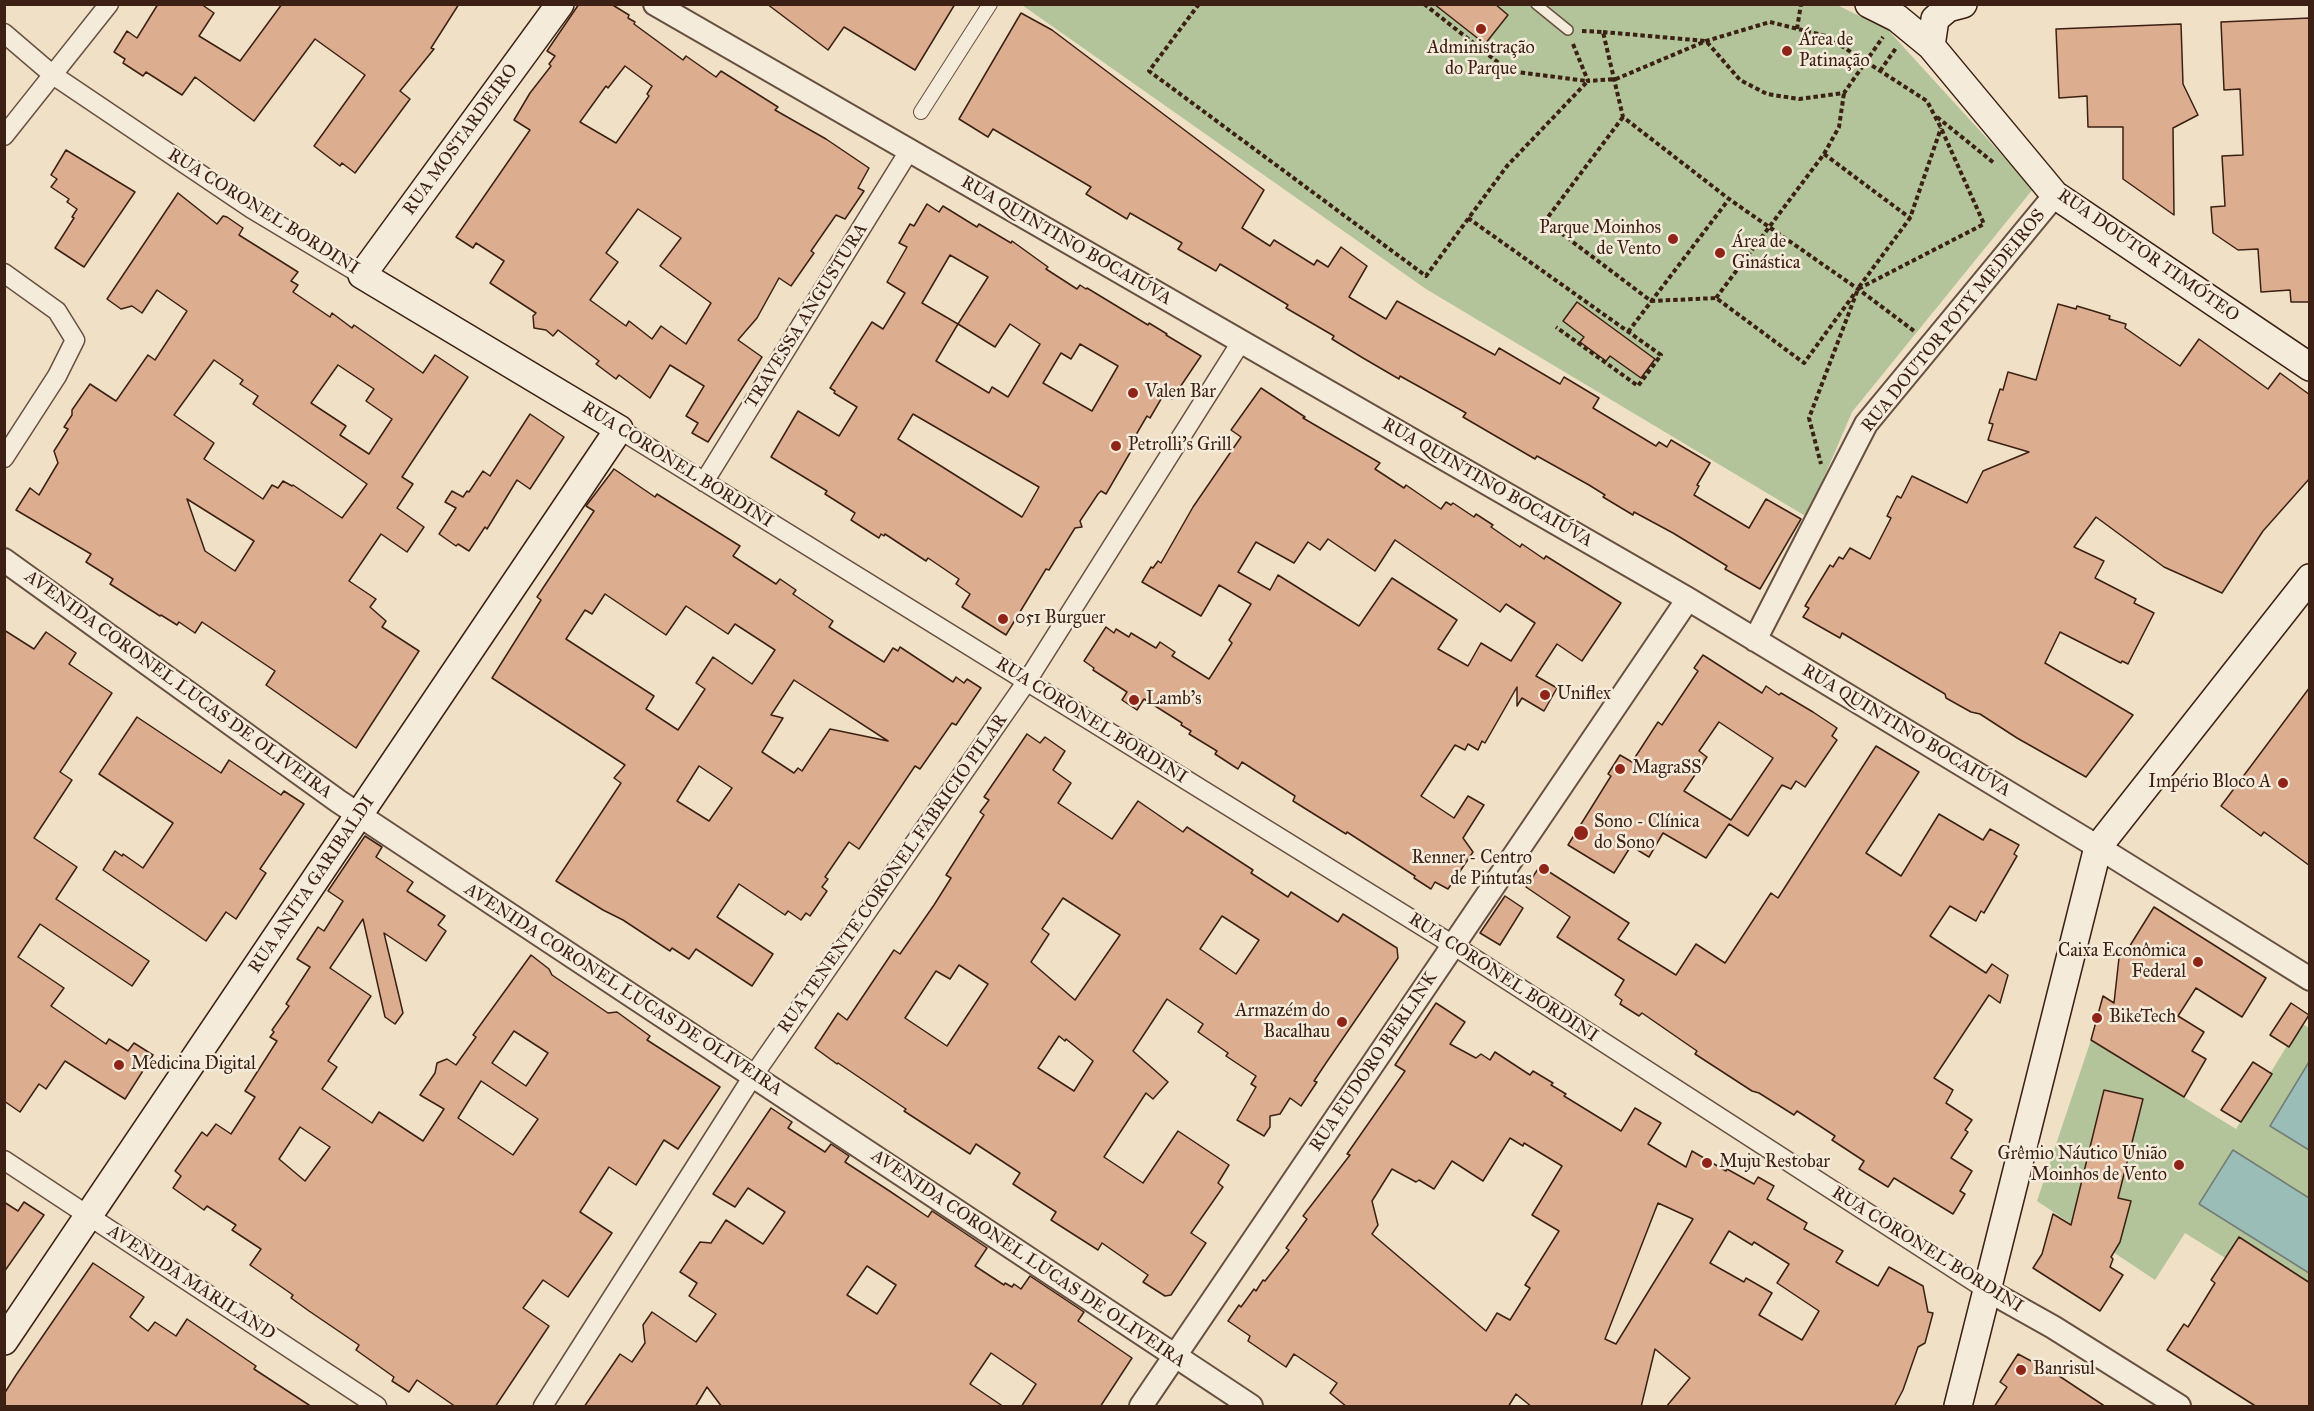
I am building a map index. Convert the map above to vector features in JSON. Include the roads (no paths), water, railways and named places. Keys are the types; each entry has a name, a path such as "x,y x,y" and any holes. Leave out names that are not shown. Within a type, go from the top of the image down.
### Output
{"main road":[{"name":"RUA MOSTARDEIRO","path":"362,275 560,4"},
{"name":"RUA DOUTOR TIMÓTEO","path":"1869,4 1897,18 1931,46 2055,195 2310,367"},
{"path":"1931,46 1935,19 1948,8 1963,4"},
{"name":"RUA CORONEL BORDINI","path":"362,275 619,429"},
{"name":"RUA ANITA GARIBALDI","path":"4,1341 619,429"},
{"path":"1958,1407 2098,847 2310,578"}],"street":[{"path":"4,136 109,4"},
{"name":"RUA QUINTINO BOCAIÚVA","path":"655,4 1688,599 2098,847 2310,979"},
{"path":"921,112 990,4"},
{"name":"RUA CORONEL BORDINI","path":"4,33 53,75 252,209 362,275"},
{"name":"TRAVESSA ANGUSTURA","path":"704,482 909,151"},
{"name":"RUA DOUTOR POTY MEDEIROS","path":"1755,640 1866,424 2055,195"},
{"path":"4,273 57,311 75,340 57,376 4,459"},
{"name":"RUA TENENTE CORONEL FABRICIO PILAR","path":"543,1407 753,1076 1027,681 1240,342"},
{"name":"RUA CORONEL BORDINI","path":"619,429 1453,945 1987,1290 2053,1327 2179,1407"},
{"name":"AVENIDA CORONEL LUCAS DE OLIVEIRA","path":"4,560 358,815 1251,1407"},
{"name":"RUA EUDORO BERLINK","path":"1141,1407 1688,599"},
{"name":"AVENIDA MARILAND","path":"4,1160 377,1407"}],"lane":[{"path":"1536,4 1568,30"}],"water":[{"path":"2309,1062 2309,1150 2270,1126"},
{"path":"2233,1150 2309,1198 2309,1273 2199,1204"}],"place":[{"name":"Administração do Parque","path":"1481,29"},
{"name":"Área de Patinação","path":"1787,51"},
{"name":"Parque Moinhos de Vento","path":"1673,239"},
{"name":"Área de Ginástica","path":"1720,253"},
{"name":"Valen Bar","path":"1133,393"},
{"name":"Petrolli's Grill","path":"1116,446"},
{"name":"051 Burguer","path":"1003,619"},
{"name":"Uniflex","path":"1545,695"},
{"name":"Lamb's","path":"1134,700"},
{"name":"MagraSS","path":"1620,769"},
{"name":"Império Bloco A","path":"2283,783"},
{"name":"Sono - Clínica do Sono","path":"1581,833"},
{"name":"Renner - Centro de Pintutas","path":"1544,869"},
{"name":"Caixa Econômica Federal","path":"2198,962"},
{"name":"BikeTech","path":"2097,1018"},
{"name":"Armazém do Bacalhau","path":"1342,1022"},
{"name":"Medicina Digital","path":"119,1065"},
{"name":"Muju Restobar","path":"1707,1163"},
{"name":"Grêmio Náutico União Moinhos de Vento","path":"2179,1165"},
{"name":"Banrisul","path":"2021,1370"}]}
